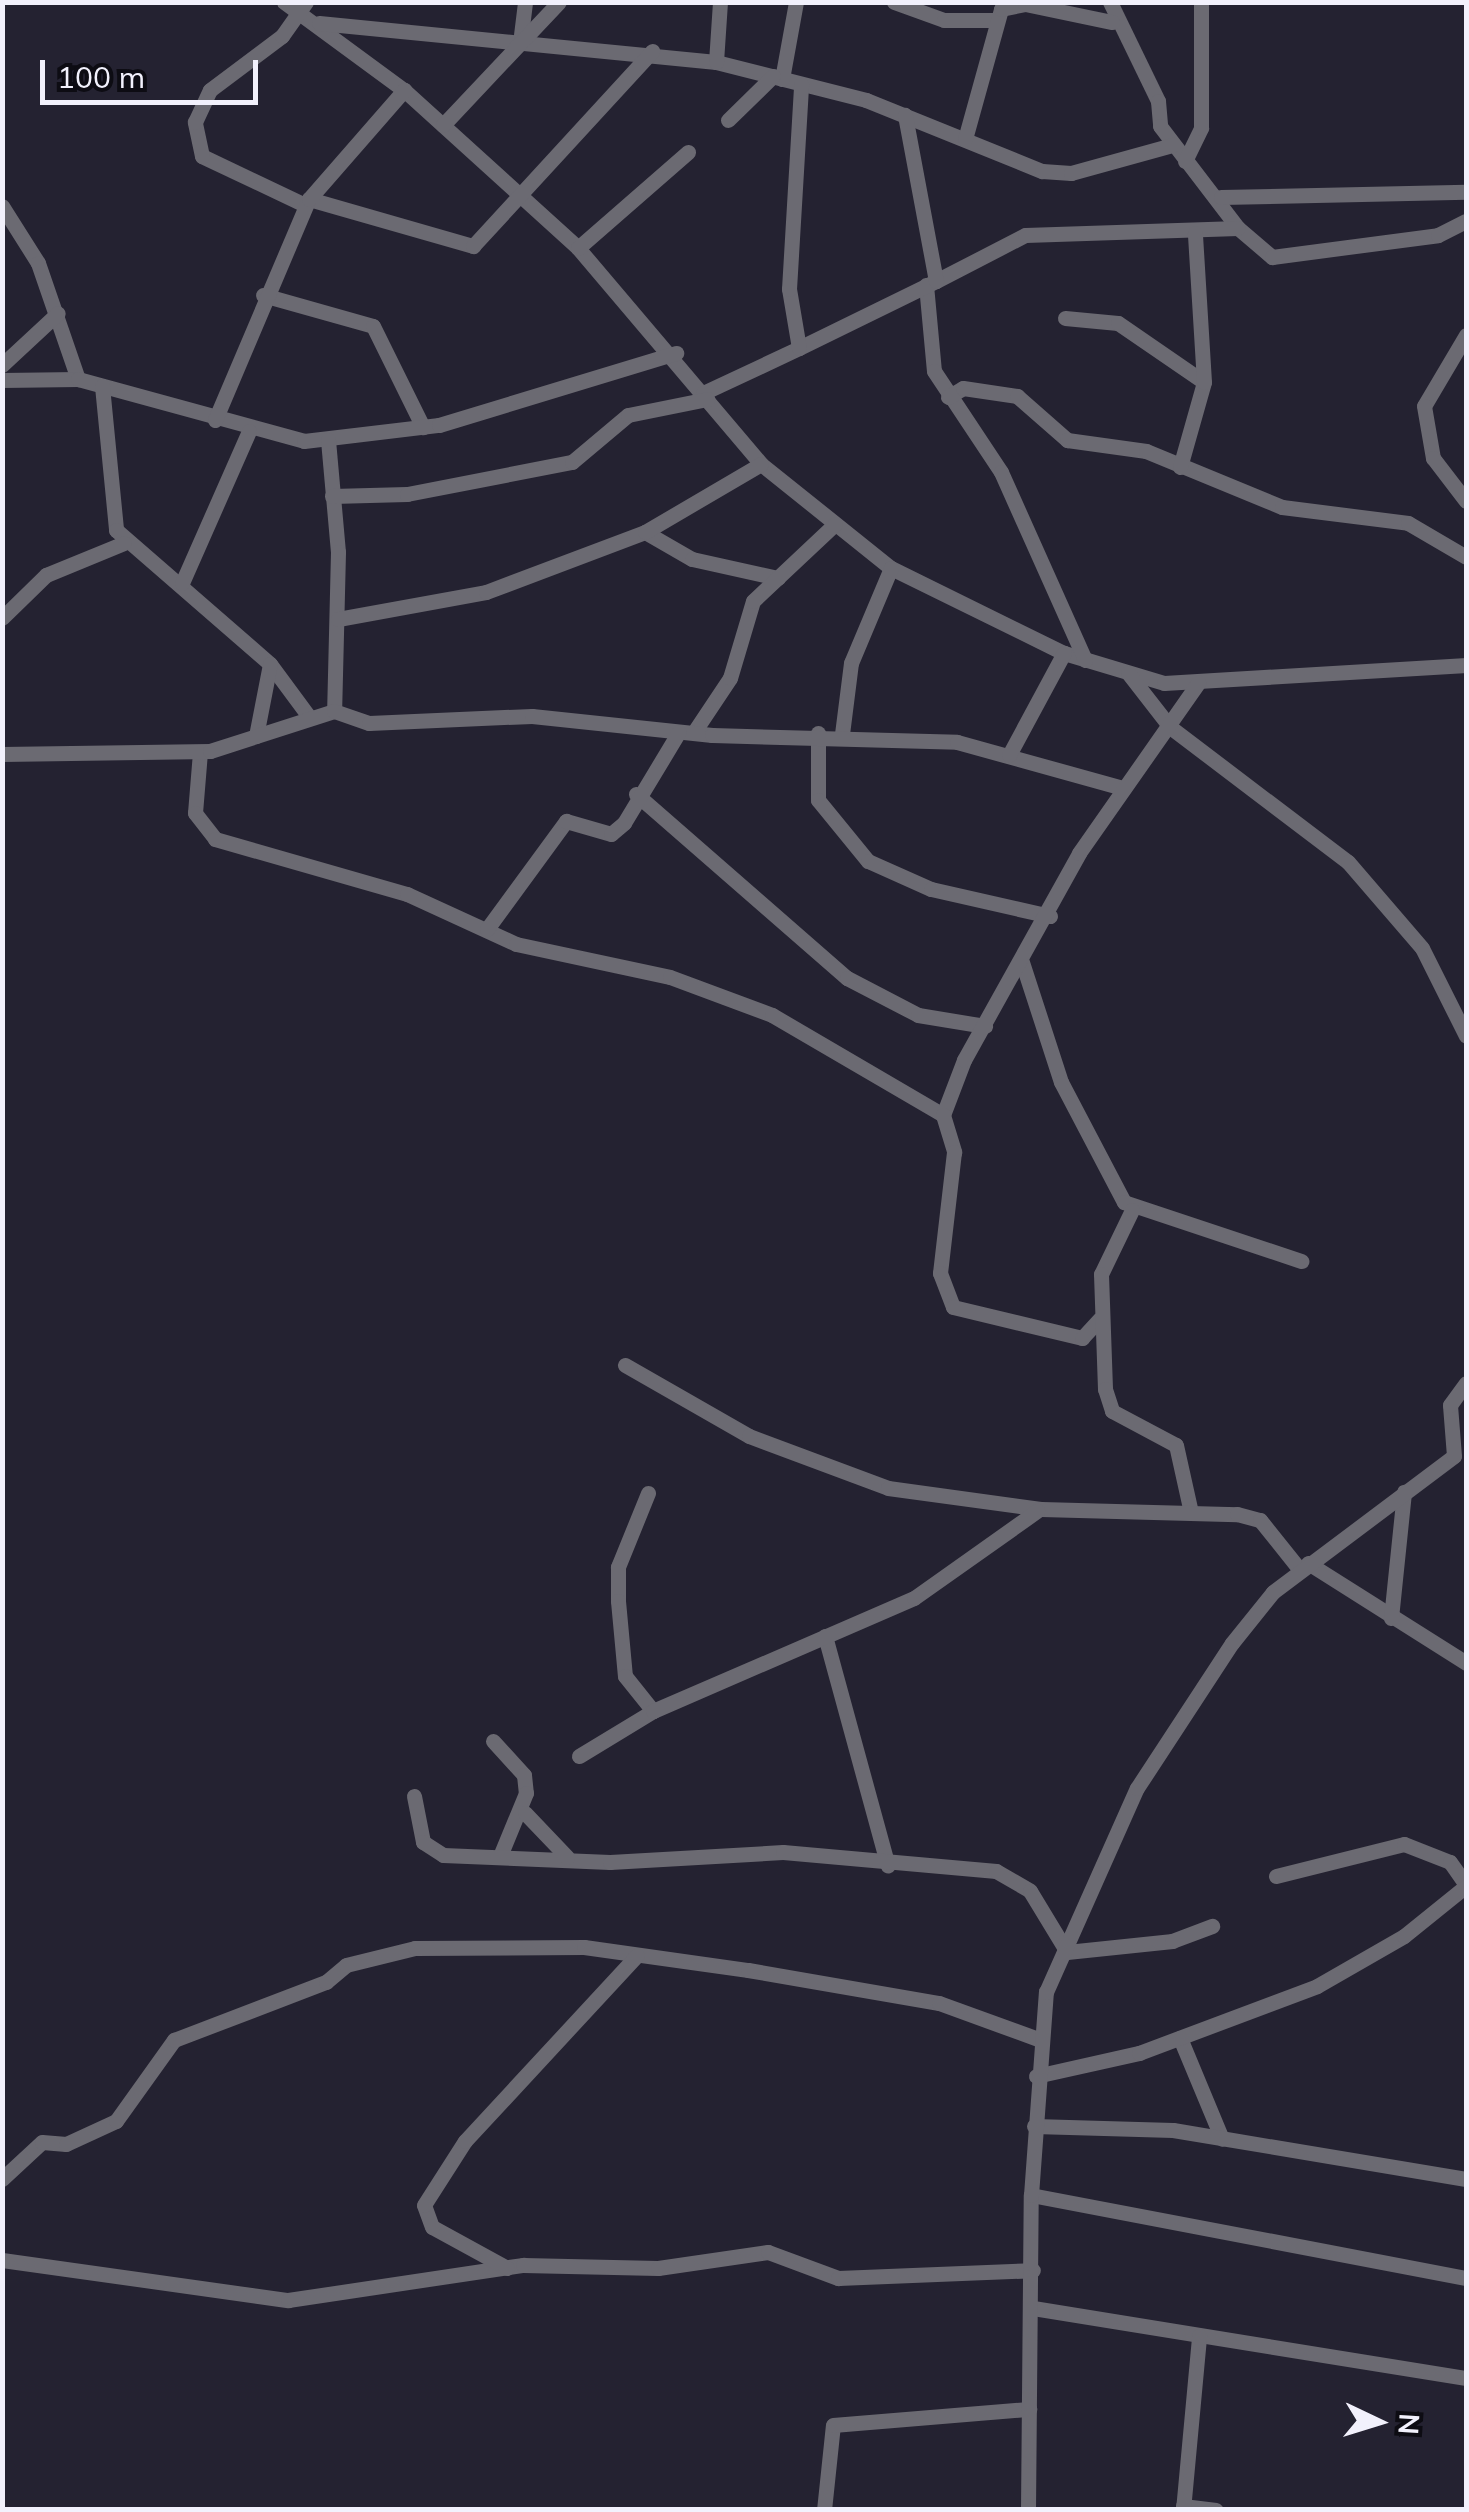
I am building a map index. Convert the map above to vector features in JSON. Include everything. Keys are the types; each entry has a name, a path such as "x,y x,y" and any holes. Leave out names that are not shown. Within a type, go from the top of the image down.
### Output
{"street":[{"path":"284,2 303,7 404,90 578,248 676,353 705,396 761,464 891,568 1064,653 1128,673 1198,683 1466,665"},
{"path":"517,40 525,2"},
{"path":"443,125 517,40 559,2"},
{"path":"716,62 720,2"},
{"path":"728,120 777,78 796,2"},
{"path":"894,2 960,10 996,20"},
{"path":"1110,2 1112,22 1174,145 1221,198 1238,228 1272,257 1438,235 1466,221"},
{"path":"1185,161 1201,128 1201,2"},
{"path":"965,139 1002,9 1024,4 1112,22"},
{"path":"303,7 210,90 195,122 202,156 307,202 466,247 520,196 652,51"},
{"path":"319,22 652,51 716,62 905,115 1023,166 1071,173 1174,145"},
{"path":"798,348 789,289 801,84"},
{"path":"214,420 263,294 307,202 404,90"},
{"path":"905,115 931,283 929,358 948,396 1001,472 1086,660"},
{"path":"578,248 688,152"},
{"path":"1221,198 1466,192"},
{"path":"2,206 58,313 78,379"},
{"path":"332,496 408,494 572,462 628,415 705,396 1025,235 1196,233 1238,228"},
{"path":"1180,468 1204,382 1196,233"},
{"path":"263,294 374,326 423,427"},
{"path":"2,365 58,313"},
{"path":"1064,318 1118,323 1204,382"},
{"path":"1466,335 1424,406 1424,430 1466,501"},
{"path":"2,380 78,379 249,431 328,440 423,427 676,353"},
{"path":"102,386 109,509 124,543 182,582 270,664 310,718"},
{"path":"948,396 963,388 1017,396 1067,440 1146,451 1282,507 1408,523 1466,558"},
{"path":"182,582 249,431"},
{"path":"328,440 338,619 334,711"},
{"path":"338,619 486,592 645,532 761,464"},
{"path":"696,729 730,678 739,623 778,578 835,524"},
{"path":"645,532 692,559 778,578"},
{"path":"2,618 20,605 46,575 124,543"},
{"path":"842,734 851,663 891,568"},
{"path":"2,606 20,605"},
{"path":"1009,755 1064,653"},
{"path":"256,736 270,664"},
{"path":"1128,673 1170,727 1348,862 1422,948 1466,1036"},
{"path":"1100,1319 1082,1338 952,1307 940,1274 954,1152 944,1115 985,1026 1124,788 1198,683"},
{"path":"2,754 200,752 334,711 369,723 532,716 679,732 696,729 842,734 1009,755 1124,788"},
{"path":"487,929 566,821 610,834 679,732"},
{"path":"818,732 818,800 868,861 931,889 1050,916"},
{"path":"200,752 195,814 214,839 407,894 487,929 772,1016 944,1115"},
{"path":"636,794 847,978 918,1015 985,1026"},
{"path":"1022,962 1061,1082 1132,1210 1301,1260"},
{"path":"1132,1210 1100,1274 1100,1319 1112,1411 1176,1445 1190,1508"},
{"path":"625,1365 802,1460 888,1488 1041,1509 1190,1508 1260,1520 1304,1567 1466,1664"},
{"path":"1028,2510 1034,2308 1031,2195 1038,2039 1066,1952 1137,1788 1232,1643 1304,1567 1454,1456 1450,1405 1466,1384"},
{"path":"1390,1618 1404,1492"},
{"path":"648,1493 618,1567 618,1601 624,1676 653,1712"},
{"path":"580,1756 653,1712 956,1575 1020,1516 1041,1509"},
{"path":"825,1636 888,1866"},
{"path":"493,1741 524,1774 525,1814 500,1856"},
{"path":"414,1796 429,1852 567,1857 783,1852 1018,1879 1066,1952"},
{"path":"525,1814 567,1857"},
{"path":"1036,2076 1180,2038 1318,1986 1466,1885 1450,1862 1404,1844 1276,1876"},
{"path":"1066,1952 1172,1941 1212,1926"},
{"path":"2,2179 42,2142 66,2144 116,2121 174,2040 310,1989 346,1965 443,1946 638,1955 939,2003 1015,2038 1038,2039"},
{"path":"507,2268 432,2227 424,2205 465,2141 638,1955"},
{"path":"1180,2038 1222,2139"},
{"path":"1034,2126 1119,2125 1466,2179"},
{"path":"1031,2195 1466,2278"},
{"path":"2,2260 288,2300 507,2268 658,2268 768,2252 838,2278 1033,2270"},
{"path":"1034,2308 1466,2378"},
{"path":"1200,2336 1183,2508 1216,2510"},
{"path":"824,2510 828,2435 840,2422 1029,2409"}]}
